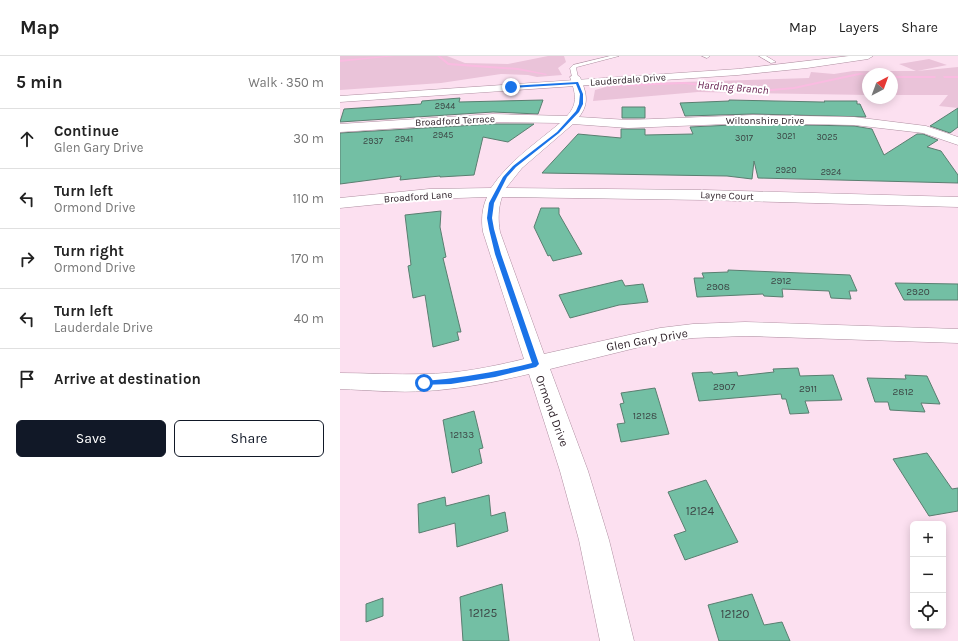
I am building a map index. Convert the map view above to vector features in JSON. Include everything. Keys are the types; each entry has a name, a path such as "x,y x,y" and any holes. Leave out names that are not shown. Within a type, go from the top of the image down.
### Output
{"street":[{"name":"Lauderdale Drive","path":"340,92 578,71 773,62 821,56"},
{"name":"Lauderdale Drive","path":"340,99 578,71 738,72 807,65 868,56"},
{"name":"Ormond Drive","path":"578,71 581,94 581,104 578,111 558,133 514,166 496,192 492,203 490,218 491,229 498,254 574,471 594,540 617,641"},
{"name":"Broadford Terrace","path":"340,128 493,118 570,120"},
{"name":"Wiltonshire Drive","path":"570,120 628,124 753,119 854,121 926,130 958,141"},
{"name":"Layne Court","path":"496,192 705,195 958,202"},
{"name":"Broadford Lane","path":"340,203 429,194 496,192"},
{"name":"Glen Gary Drive","path":"340,381 424,383 451,381 495,374 660,335 692,331 745,329 956,340"}],"lane":[{"path":"578,71 616,56"},
{"path":"762,56 773,62"}],"shaded area":[{"path":"340,56 447,56 465,63 508,64 548,56 564,56 566,62 558,68 562,75 537,77 528,75 501,74 441,83 340,90"},
{"path":"929,59 947,65 917,71 958,67 958,108 939,106 948,95 898,95 898,71 916,71 899,64"},
{"path":"862,71 862,95 698,92 593,101 595,90 616,84 809,78 811,72 834,74"}],"building":[{"path":"460,98 459,102 543,100 538,114 493,112 340,122 344,109 421,104 422,101"},
{"path":"729,100 822,102 857,101 857,104 860,104 866,117 753,114 685,116 680,103"},
{"path":"622,107 645,107 645,118 622,118"},
{"path":"958,108 958,127 950,133 930,126"},
{"path":"493,124 534,124 508,142 483,137 474,175 440,176 400,180 401,176 340,184 340,133"},
{"path":"753,124 854,126 872,129 884,155 917,134 923,134 938,140 927,147 941,151 958,175 958,183 758,178 754,161 752,179 727,176 542,173 578,134 621,138 621,129 645,129 645,135 693,134 690,127"},
{"path":"541,208 559,208 559,214 582,254 553,261 550,255 548,256 534,227"},
{"path":"441,211 440,227 446,257 443,258 461,332 457,332 459,340 433,347 425,295 413,298 408,266 411,265 405,215"},
{"path":"728,270 850,275 857,291 849,291 851,299 831,298 829,291 782,289 783,297 764,296 763,294 697,297 694,278 704,278 702,273 728,272"},
{"path":"622,280 625,286 643,284 648,302 619,305 570,318 559,295"},
{"path":"895,283 958,284 958,300 904,300"},
{"path":"798,368 800,376 833,375 842,400 805,401 809,413 790,414 786,399 782,399 781,394 699,401 692,373 712,372 713,374 737,372 738,376 774,372 773,369"},
{"path":"905,375 927,376 940,404 921,403 925,412 890,410 888,402 875,402 867,378 906,379"},
{"path":"655,388 669,434 621,442 617,424 625,423 620,404 624,403 621,393"},
{"path":"474,411 483,448 479,449 482,463 452,473 443,420"},
{"path":"927,453 952,489 958,488 958,511 929,516 893,459"},
{"path":"706,480 738,542 685,560 674,535 686,531 668,492"},
{"path":"489,495 491,516 505,512 508,531 457,547 455,523 419,533 418,504 445,497 446,506"},
{"path":"502,584 509,641 463,641 460,597"},
{"path":"752,594 764,625 782,622 790,641 719,641 708,605"},
{"path":"383,598 383,616 366,622 366,604"}],"waterway":[{"name":"Harding Branch","path":"340,61 394,56"},
{"name":"Harding Branch","path":"438,56 448,64 518,69 546,74"},
{"name":"Harding Branch","path":"598,86 685,83 732,89 771,90 794,88 862,74"},
{"name":"Harding Branch","path":"898,77 935,77"},
{"name":"Harding Branch","path":"944,77 958,77"}],"route":[{"path":"424,383 451,381 495,374 536,364 498,254 491,229 490,218 492,203 496,192 514,166 558,133 578,111 581,104 581,94 577,82 511,87"}]}
